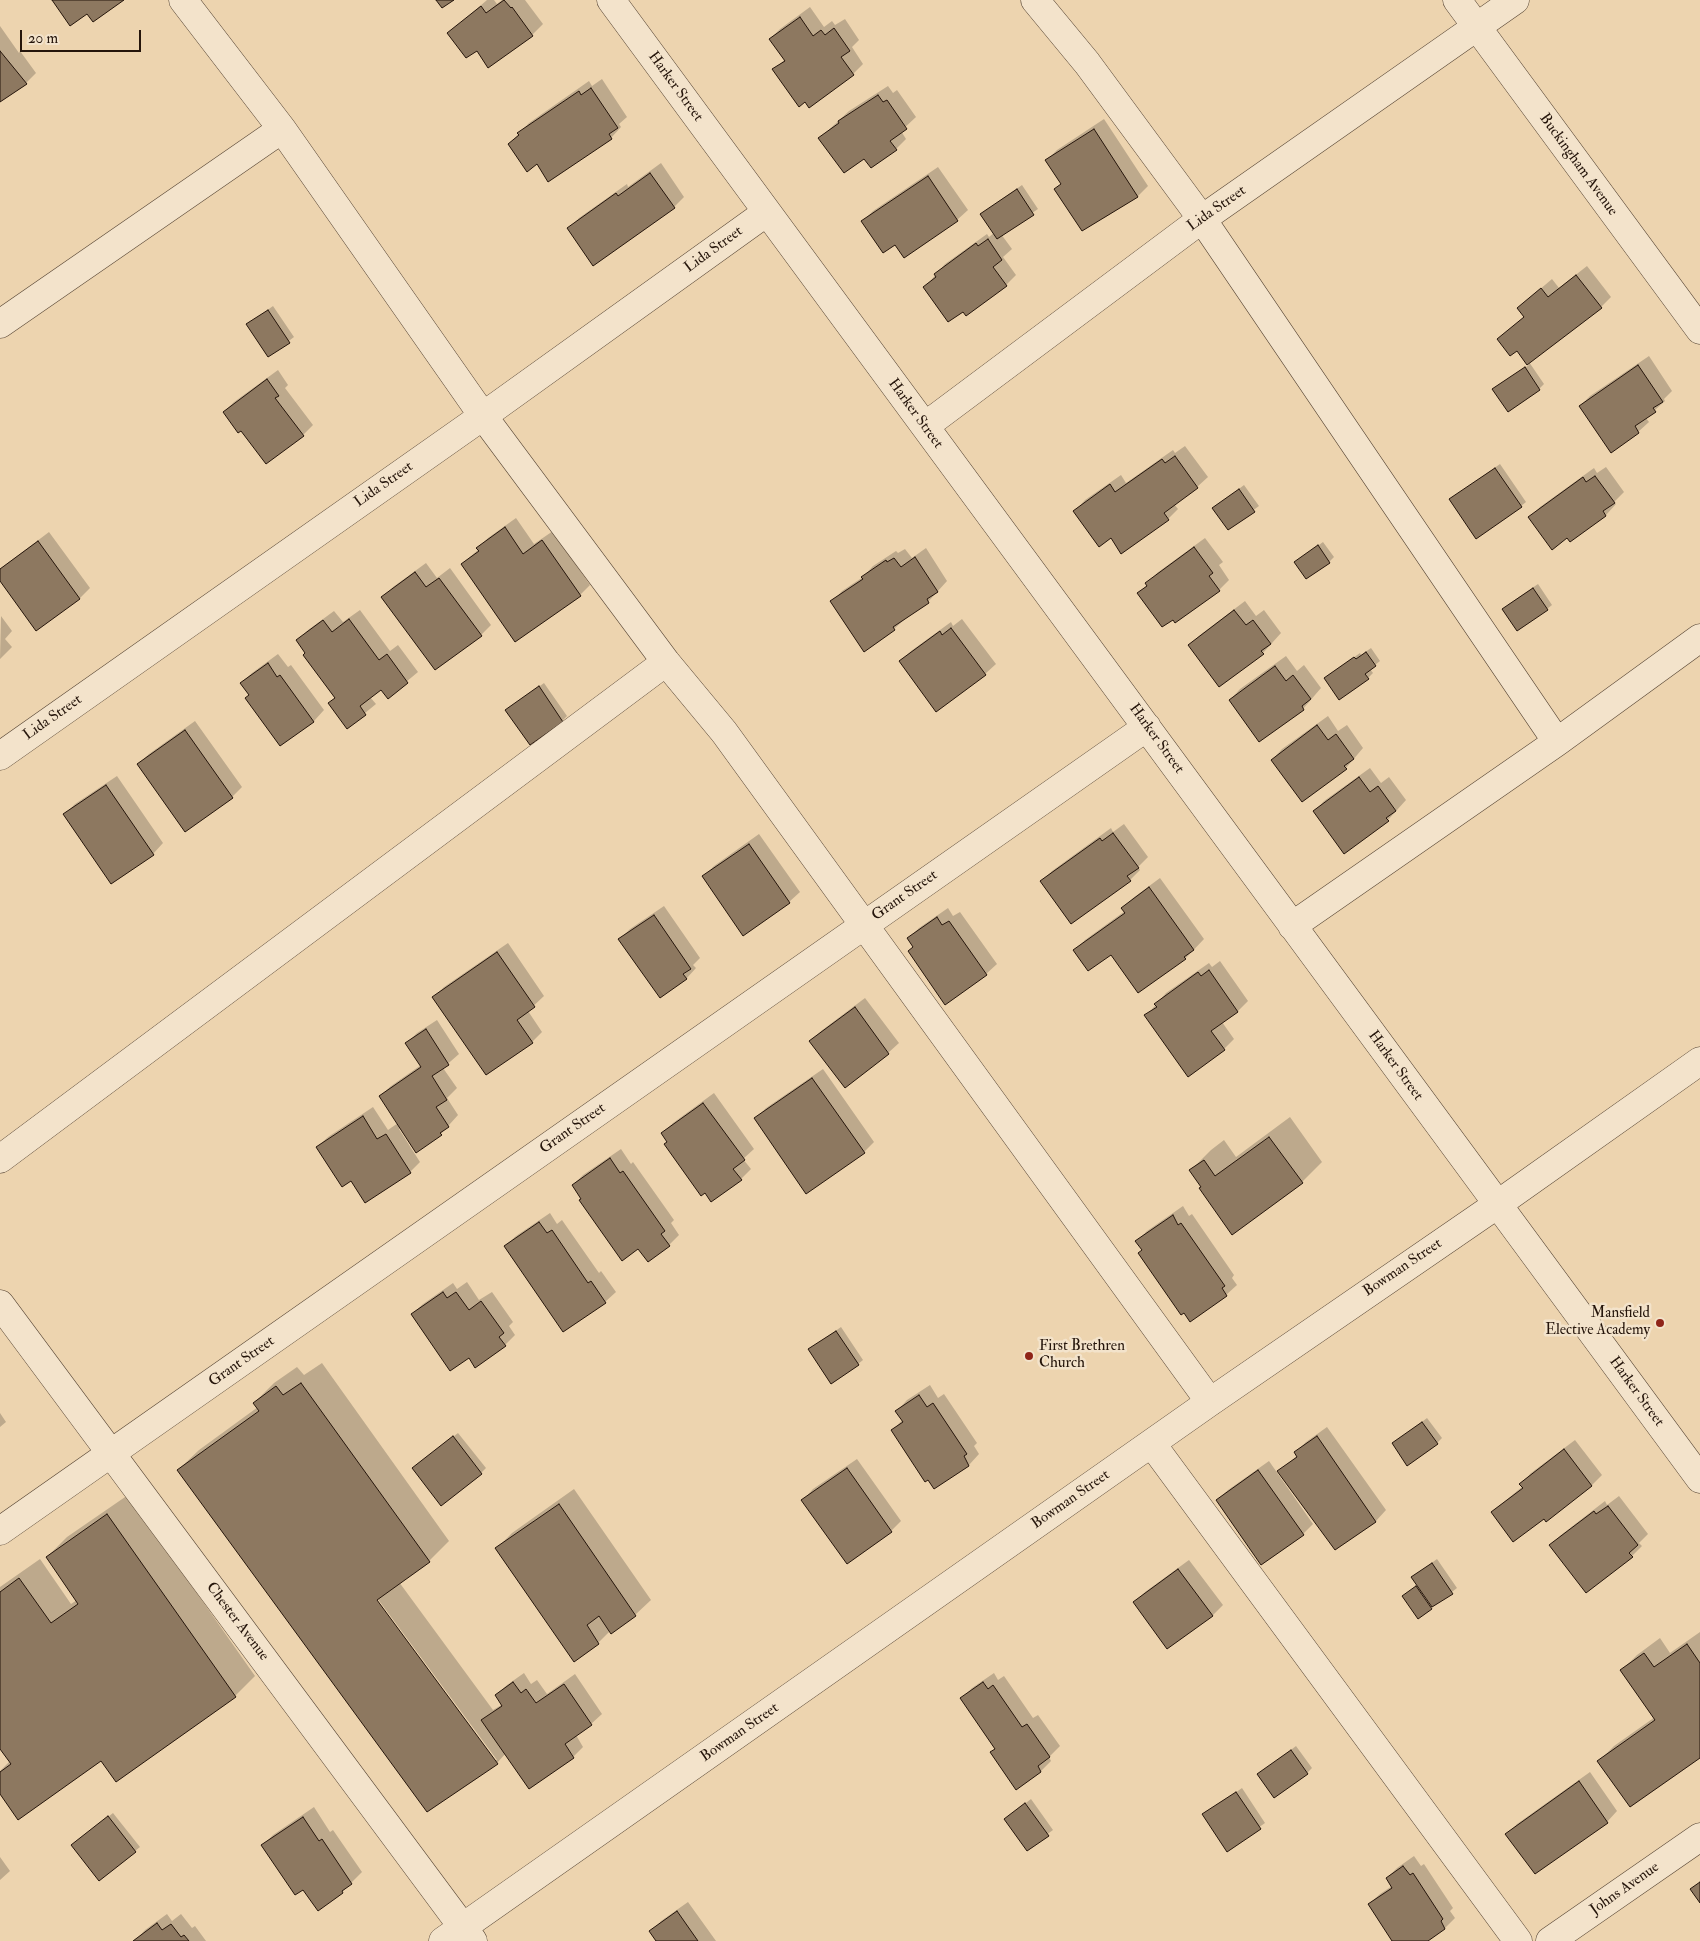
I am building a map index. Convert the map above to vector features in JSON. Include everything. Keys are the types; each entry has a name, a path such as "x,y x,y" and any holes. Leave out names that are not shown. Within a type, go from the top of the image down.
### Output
{"street":[{"path":"183,0 282,129 484,416 666,662 724,732 1210,1402"},
{"name":"Harker Street","path":"611,0 1700,1479"},
{"path":"1034,0 1087,63 1202,219 1557,742"},
{"name":"Buckingham Avenue","path":"1457,0 1700,330"},
{"name":"Lida Street","path":"924,426 1202,219 1515,0"},
{"path":"0,324 282,129"},
{"name":"Lida Street","path":"0,756 484,416 767,212"},
{"path":"1292,926 1557,742 1700,638"},
{"path":"0,1159 666,662"},
{"name":"Grant Street","path":"0,1531 1146,727"},
{"name":"Bowman Street","path":"460,1936 1210,1402 1498,1204 1700,1061"},
{"name":"Chester Avenue","path":"0,1304 112,1453 460,1936"},
{"path":"1152,1444 1518,1941"},
{"name":"Johns Avenue","path":"1550,1941 1700,1837"}],"building":[{"path":"52,0 124,0 93,22 87,14 70,26"},
{"path":"436,0 454,0 442,8"},
{"path":"504,0 512,7 533,36 488,68 477,51 466,58 447,33 481,6 486,13"},
{"path":"800,17 813,36 821,30 825,35 834,28 850,51 841,57 854,75 809,108 805,102 799,107 772,69 785,61 769,39"},
{"path":"0,51 27,84 0,102"},
{"path":"591,88 618,128 609,134 612,139 548,182 537,164 527,172 508,144 519,135 517,133 579,91 581,95"},
{"path":"878,95 883,102 887,100 907,129 890,141 897,150 871,168 864,159 844,173 818,138 839,123 838,121"},
{"path":"1094,129 1138,197 1082,231 1054,189 1061,184 1045,160"},
{"path":"650,173 675,208 593,266 567,228 616,193 618,196"},
{"path":"928,176 958,221 904,258 895,245 883,253 861,221"},
{"path":"1017,189 1034,215 997,239 980,214"},
{"path":"988,239 1002,260 993,267 1007,286 966,316 963,312 948,322 923,287 936,277 934,274 976,243 978,246"},
{"path":"1576,275 1602,308 1527,365 1517,351 1510,356 1497,339 1524,317 1517,308 1541,288 1548,297"},
{"path":"268,310 290,343 268,357 246,324"},
{"path":"1638,365 1663,402 1653,408 1656,412 1635,426 1639,433 1611,453 1579,406"},
{"path":"1525,367 1540,390 1508,412 1492,389"},
{"path":"267,379 279,396 275,398 304,436 266,464 241,431 238,433 223,412"},
{"path":"1175,456 1198,488 1164,513 1169,520 1121,554 1111,538 1099,547 1073,511 1110,484 1115,492 1162,459 1165,463"},
{"path":"1495,468 1522,507 1476,539 1449,499"},
{"path":"1595,476 1615,503 1603,511 1606,516 1570,542 1567,538 1552,550 1528,517 1583,477 1586,482"},
{"path":"1239,489 1255,512 1228,530 1212,508"},
{"path":"505,527 523,554 542,540 581,596 515,642 461,564 479,551 476,548"},
{"path":"38,541 80,599 36,631 0,581 0,569"},
{"path":"1318,545 1330,563 1306,579 1294,562"},
{"path":"1194,547 1213,573 1209,576 1220,591 1175,623 1173,620 1162,627 1137,593 1147,586 1145,583"},
{"path":"915,557 938,592 927,599 929,603 893,627 895,630 864,652 830,601 863,579 861,577 886,560 887,562 894,558 901,567"},
{"path":"415,572 426,587 439,578 482,636 435,670 381,597"},
{"path":"1533,588 1548,610 1517,631 1502,609"},
{"path":"1234,610 1246,625 1253,620 1271,644 1261,651 1264,654 1219,687 1188,645"},
{"path":"349,619 379,660 387,654 408,683 388,699 381,690 360,706 366,715 347,729 328,703 335,698 303,655 305,653 296,640 323,620 332,632"},
{"path":"951,628 986,675 936,712 899,661 940,631 942,635"},
{"path":"1366,652 1376,666 1365,674 1369,679 1339,700 1324,678 1354,657 1356,659"},
{"path":"268,663 277,677 280,675 314,722 280,746 245,698 249,695 240,683"},
{"path":"1275,666 1286,681 1293,675 1311,699 1302,706 1304,710 1259,742 1229,700"},
{"path":"539,686 563,722 530,745 505,710"},
{"path":"1317,725 1328,740 1336,734 1354,759 1344,766 1347,769 1302,802 1271,760"},
{"path":"185,730 233,798 185,832 137,764"},
{"path":"1359,777 1370,792 1378,786 1396,811 1386,818 1389,821 1344,854 1313,811"},
{"path":"106,785 154,855 111,884 63,814"},
{"path":"1113,833 1139,868 1127,876 1131,881 1071,924 1040,881 1100,838 1102,841"},
{"path":"749,844 790,903 743,936 702,876"},
{"path":"1149,887 1194,950 1184,957 1186,959 1138,993 1111,955 1088,971 1073,950 1125,913 1121,908"},
{"path":"654,915 691,969 683,974 687,979 660,998 618,939"},
{"path":"937,917 942,925 949,921 987,975 945,1005 908,951 913,947 907,938"},
{"path":"497,952 535,1007 517,1020 533,1043 486,1075 432,997"},
{"path":"1209,970 1238,1012 1211,1031 1225,1050 1188,1077 1144,1015 1157,1007 1154,1004 1198,972 1201,976"},
{"path":"855,1007 889,1054 845,1088 809,1041"},
{"path":"426,1029 449,1065 432,1076 447,1100 436,1107 449,1127 440,1133 442,1135 416,1153 379,1096 421,1067 405,1043"},
{"path":"812,1078 865,1153 806,1194 754,1118"},
{"path":"703,1103 745,1160 733,1169 742,1180 711,1202 705,1193 701,1196 664,1144 667,1142 661,1133"},
{"path":"363,1116 377,1139 386,1134 411,1173 365,1203 351,1181 342,1187 316,1147"},
{"path":"1269,1137 1303,1183 1232,1235 1199,1188 1201,1187 1189,1170 1204,1160 1215,1176"},
{"path":"610,1158 620,1173 623,1171 665,1231 661,1234 670,1246 648,1262 638,1249 622,1261 579,1200 581,1199 572,1185"},
{"path":"1173,1215 1178,1225 1181,1223 1225,1286 1222,1288 1227,1296 1190,1322 1184,1313 1181,1315 1138,1253 1142,1250 1135,1241"},
{"path":"539,1222 547,1233 552,1230 588,1283 591,1281 606,1303 563,1332 504,1246"},
{"path":"443,1292 447,1298 456,1292 469,1310 481,1301 504,1333 499,1337 506,1346 475,1368 469,1358 450,1371 411,1314"},
{"path":"836,1331 859,1365 831,1384 808,1349"},
{"path":"301,1383 430,1562 377,1600 498,1764 427,1812 177,1470 259,1411 253,1403 276,1386 283,1395"},
{"path":"919,1395 927,1407 933,1403 967,1454 964,1456 969,1466 934,1489 928,1480 925,1482 891,1430 903,1422 895,1411"},
{"path":"1422,1422 1438,1444 1407,1466 1392,1443"},
{"path":"453,1436 482,1474 441,1506 412,1468"},
{"path":"1317,1436 1376,1522 1335,1550 1277,1471 1297,1457 1294,1452"},
{"path":"1564,1449 1592,1486 1546,1522 1544,1519 1513,1542 1491,1512 1523,1488 1519,1484"},
{"path":"847,1468 892,1532 847,1564 801,1500"},
{"path":"1258,1470 1304,1535 1261,1565 1216,1500"},
{"path":"559,1504 636,1616 611,1634 599,1616 587,1625 599,1644 574,1662 495,1548"},
{"path":"1608,1506 1638,1545 1629,1553 1633,1557 1586,1593 1549,1545 1594,1511 1596,1514"},
{"path":"107,1514 236,1697 116,1782 101,1761 18,1820 0,1794 0,1772 11,1764 0,1749 0,1592 19,1578 51,1623 78,1604 46,1557"},
{"path":"1432,1563 1453,1594 1432,1607 1411,1577"},
{"path":"1178,1569 1213,1616 1167,1649 1133,1602"},
{"path":"1416,1586 1432,1609 1418,1619 1402,1596"},
{"path":"1687,1644 1700,1663 1700,1758 1630,1807 1597,1761 1655,1720 1620,1670 1644,1653 1654,1667"},
{"path":"513,1682 521,1693 526,1689 536,1703 564,1684 592,1725 565,1744 574,1758 529,1789 481,1720 502,1706 495,1695"},
{"path":"983,1682 988,1689 993,1685 1022,1727 1027,1724 1050,1757 1038,1766 1041,1772 1016,1790 990,1752 995,1749 960,1698"},
{"path":"1291,1750 1308,1774 1274,1798 1257,1774"},
{"path":"1579,1781 1608,1823 1535,1874 1505,1834"},
{"path":"1236,1792 1261,1829 1227,1852 1202,1814"},
{"path":"1025,1803 1049,1836 1027,1851 1004,1819"},
{"path":"108,1816 136,1852 99,1881 71,1845"},
{"path":"303,1817 319,1841 322,1839 352,1884 318,1911 303,1890 295,1895 261,1845"},
{"path":"1403,1866 1410,1875 1413,1873 1443,1919 1441,1921 1445,1929 1428,1941 1392,1941 1368,1904 1392,1888 1386,1878"},
{"path":"1700,1882 1700,1903 1690,1889"},
{"path":"677,1911 698,1941 656,1941 649,1931"},
{"path":"157,1923 162,1930 171,1924 181,1937 184,1935 189,1941 133,1941"}],"place":[{"name":"Mansfield Elective Academy","path":"1660,1323"},
{"name":"First Brethren Church","path":"1029,1356"}]}
